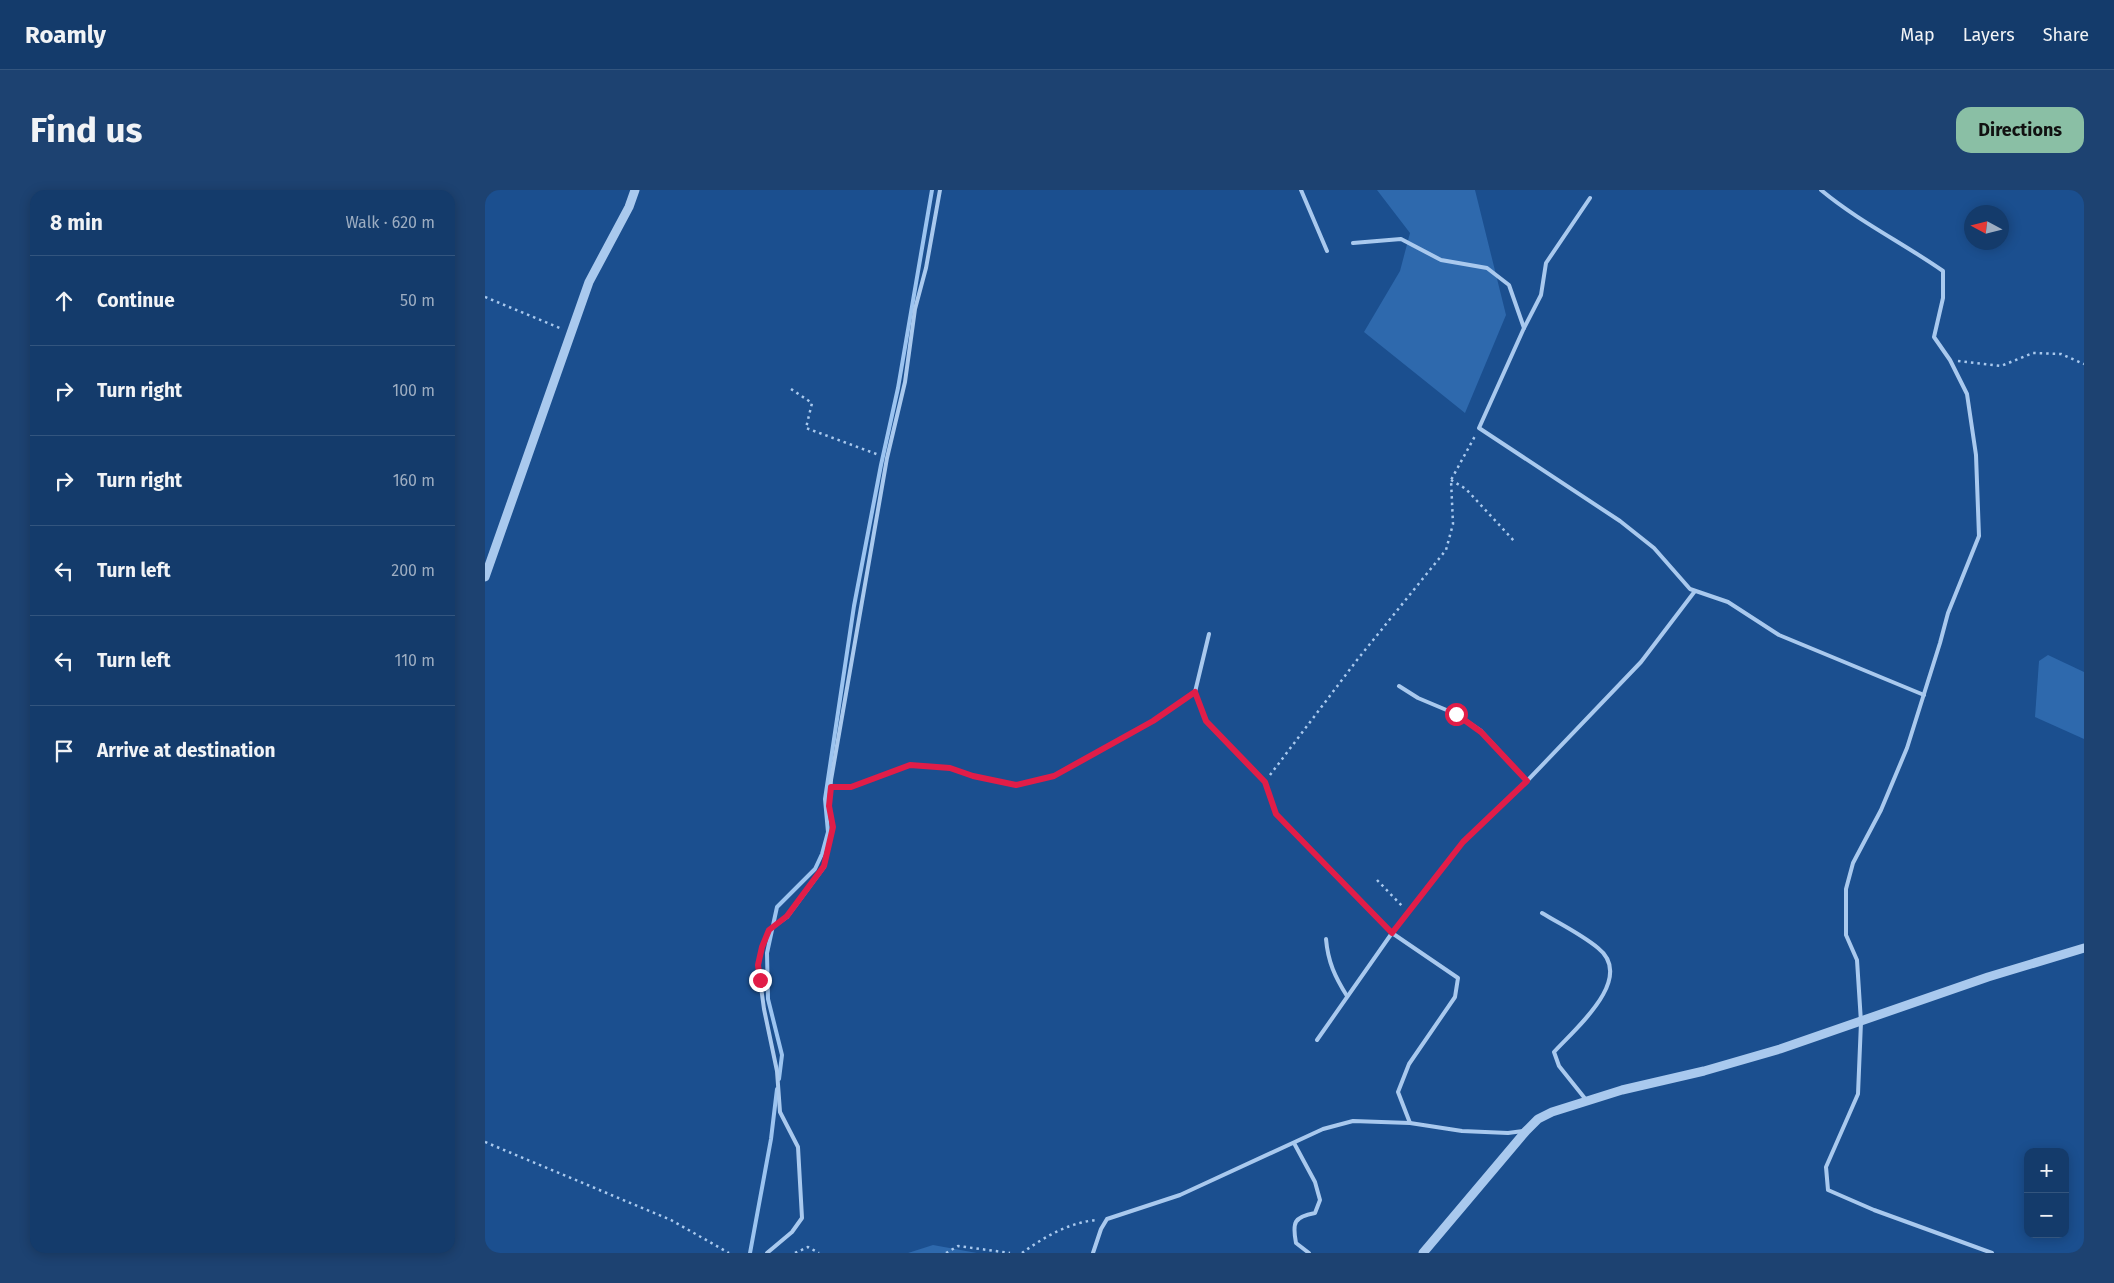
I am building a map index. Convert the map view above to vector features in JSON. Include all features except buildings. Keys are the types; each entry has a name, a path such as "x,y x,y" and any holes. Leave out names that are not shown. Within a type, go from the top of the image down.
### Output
{"street":[{"path":"485,578 589,282 635,190"},
{"path":"1423,1253 1526,1131 1538,1119 1552,1112 1771,1052 1988,976 2084,948"}],"lane":[{"path":"767,1253 792,1232 802,1218 798,1147 780,1112 777,1071 764,1010 758,965 762,947 769,930 787,916 824,866 833,827 829,806 831,787 887,458 905,382 915,308 926,268 939,190"},
{"path":"1301,190 1327,251"},
{"path":"1821,190 1840,206 1911,249 1943,271 1943,298 1934,337 1950,360 1967,394 1976,455 1979,536 1947,613 1907,748 1881,810 1853,863 1846,889 1846,935 1857,960 1861,1022 1858,1094 1825,1167 1828,1190 1874,1210 1992,1253"},
{"path":"1590,198 1546,263 1541,295 1479,428 1620,521 1654,548 1691,589 1729,602 1779,634 1924,694"},
{"path":"1353,243 1401,239 1441,260 1487,268 1509,285 1524,328"},
{"path":"1317,1040 1407,912 1463,842 1527,781 1641,662 1695,591"},
{"path":"1209,634 1195,692 1206,721 1265,782 1276,814 1392,933 1457,978 1455,997 1409,1064 1398,1092 1410,1123"},
{"path":"1399,686 1418,698 1456,714 1481,732 1527,781"},
{"path":"1542,913 1599,948 1610,961 1611,979 1603,997 1554,1052 1559,1066 1587,1101"},
{"path":"1326,939 1327,956 1334,974 1347,996"},
{"path":"1093,1253 1101,1229 1107,1219 1180,1195 1323,1129 1353,1121 1410,1123 1462,1131 1508,1133 1526,1131"},
{"path":"1294,1143 1315,1182 1320,1200 1315,1213 1300,1216 1295,1222 1296,1243 1309,1253"}],"path":[{"path":"485,297 571,333"},
{"path":"1950,360 2001,366 2033,354 2061,354 2084,364"},
{"path":"791,389 812,403 806,428 887,458"},
{"path":"1265,782 1357,660 1446,550 1453,524 1451,480 1479,428"},
{"path":"1451,480 1466,489 1515,542"},
{"path":"831,787 851,787 910,765 950,768 973,776 1016,785 1054,776 1153,721 1195,692"},
{"path":"1377,880 1407,912"},
{"path":"485,1142 671,1220 729,1253"},
{"path":"1022,1253 1037,1242 1081,1221 1107,1219"},
{"path":"947,1253 958,1246 1010,1253"},
{"path":"795,1253 808,1247 819,1253"}],"shaded area":[{"path":"1377,190 1475,190 1506,315 1465,413 1364,332 1400,271 1410,233"},
{"path":"2048,655 2084,672 2084,739 2035,717 2039,661"},
{"path":"933,1245 977,1253 908,1253"}],"waterway":[{"path":"779,1079 782,1055 768,999 767,953 777,907 815,869 822,854 828,832 825,799 854,606 898,388 932,190"},
{"path":"750,1253 771,1139 777,1089"}],"route":[{"path":"760,980 758,965 762,947 769,930 787,916 824,866 833,827 829,806 831,787 851,787 910,765 950,768 973,776 1016,785 1054,776 1153,721 1195,692 1206,721 1265,782 1276,814 1392,933 1463,842 1527,781 1481,732 1456,714"}]}
